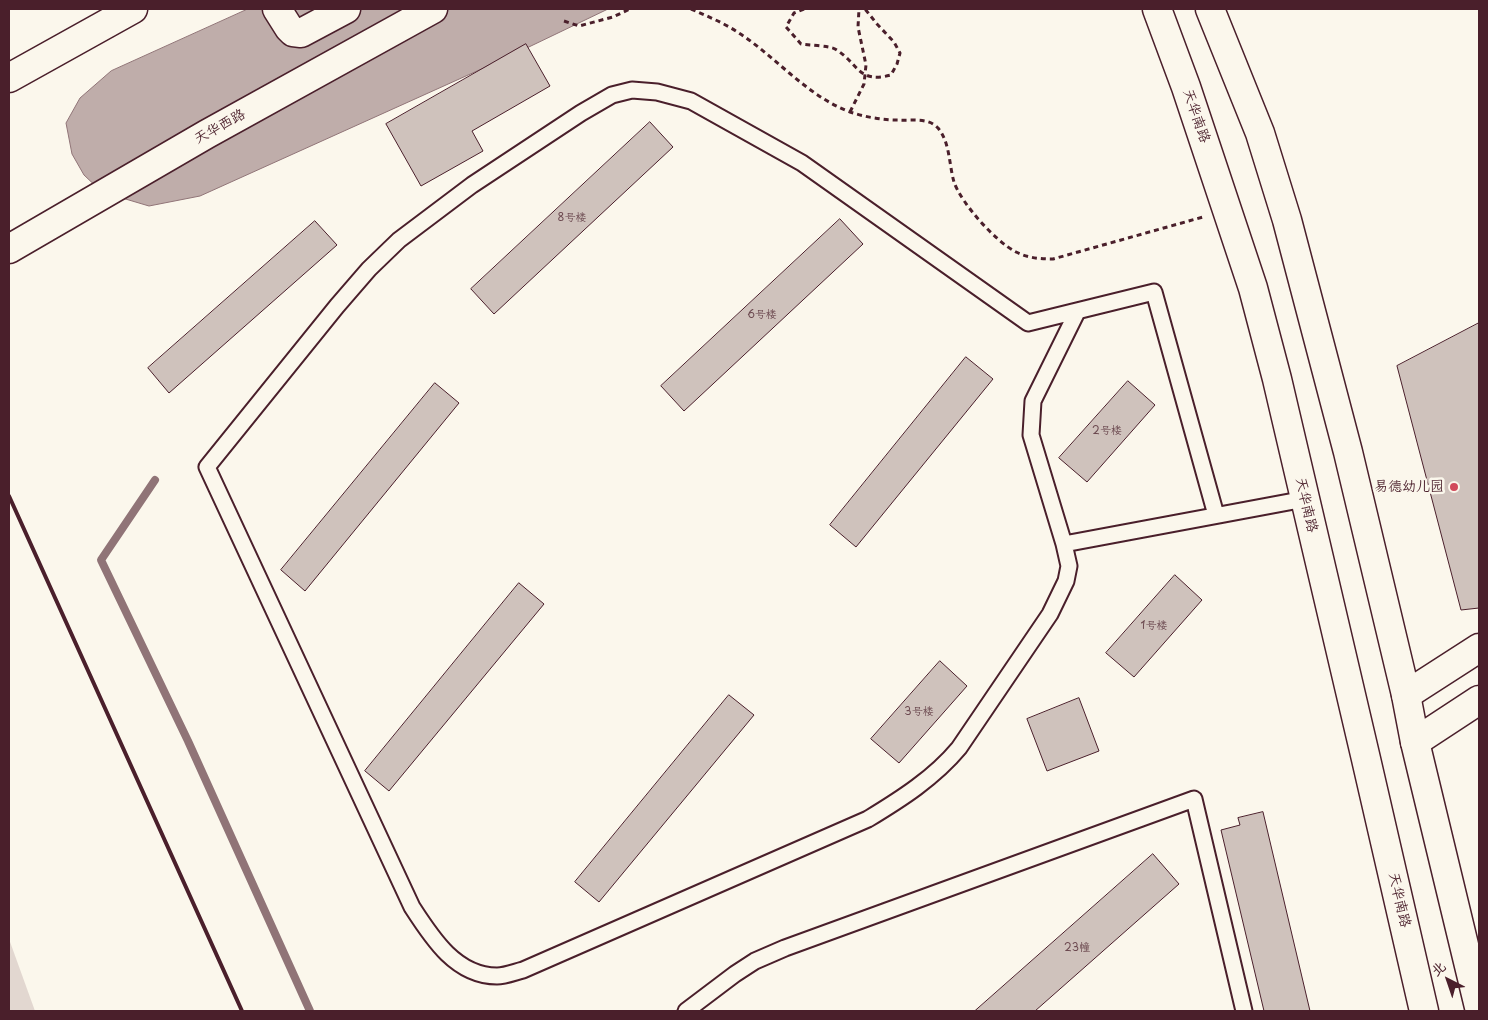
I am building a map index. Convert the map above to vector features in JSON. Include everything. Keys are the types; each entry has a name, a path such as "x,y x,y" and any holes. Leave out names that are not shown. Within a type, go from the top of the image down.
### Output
{"main road":[{"path":"9,78 133,9"},
{"path":"277,9 289,28 293,32 301,33 346,9"},
{"name":"天华西路","path":"9,249 206,134 433,9"},
{"name":"天华南路","path":"1157,9 1186,87 1253,288 1277,379 1424,1011"},
{"path":"1210,9 1260,133 1287,220 1345,442 1479,1007"},
{"path":"1406,694 1479,648"},
{"path":"1415,742 1479,700"}],"lane":[{"path":"1077,312 1034,401 1031,435 1064,544 1069,566 1066,581 1050,614 959,748 946,763 898,801 868,819 523,970 498,976 474,973 455,960 424,926 412,907 207,467 337,306 369,269 399,240 472,186 612,94 632,90 657,92 691,101 802,163 1028,323 1154,292 1216,515"},
{"path":"1064,544 1305,498"},
{"path":"686,1011 755,961 785,948 1194,799 1244,1011"}],"path":[{"path":"564,21 579,26 613,17 630,9"},
{"path":"691,9 739,33 805,86 826,100 850,112 874,118 927,121 937,127 944,140 955,184 965,203 1001,243 1033,259 1053,259 1228,210"},
{"path":"804,9 794,13 786,27 801,44 834,48 865,76 878,78 891,75 900,53 894,42 864,9"},
{"path":"850,112 864,84 865,76 866,64 858,27 859,9"}],"shaded area":[{"path":"248,9 608,9 508,57 200,196 149,206 102,192 84,175 72,154 66,123 80,98 111,71"},
{"path":"9,939 35,1011 9,1011"}],"building":[{"path":"526,44 550,86 472,131 483,151 421,186 386,124"},
{"path":"650,122 673,147 494,314 471,289"},
{"path":"840,219 863,244 684,411 661,386"},
{"path":"315,221 337,245 169,393 148,368"},
{"name":"易德幼儿园","path":"1479,323 1479,608 1461,610 1397,366"},
{"path":"966,357 993,379 856,547 830,525"},
{"path":"1128,381 1155,405 1087,482 1059,458"},
{"path":"435,383 459,403 305,591 281,570"},
{"path":"1175,575 1202,600 1134,677 1106,653"},
{"path":"519,583 544,604 389,791 365,771"},
{"path":"940,661 967,686 899,763 871,739"},
{"path":"729,695 754,715 599,902 575,882"},
{"path":"1079,698 1099,751 1047,771 1027,719"},
{"path":"1263,812 1310,1011 1264,1011 1221,830 1240,825 1238,818"},
{"path":"1153,854 1179,884 1035,1011 975,1011"}],"waterway":[{"path":"155,480 101,560 188,741 310,1011"}],"railway":[{"path":"9,496 242,1011"}],"place":[{"name":"易德幼儿园","path":"1454,487"}]}
